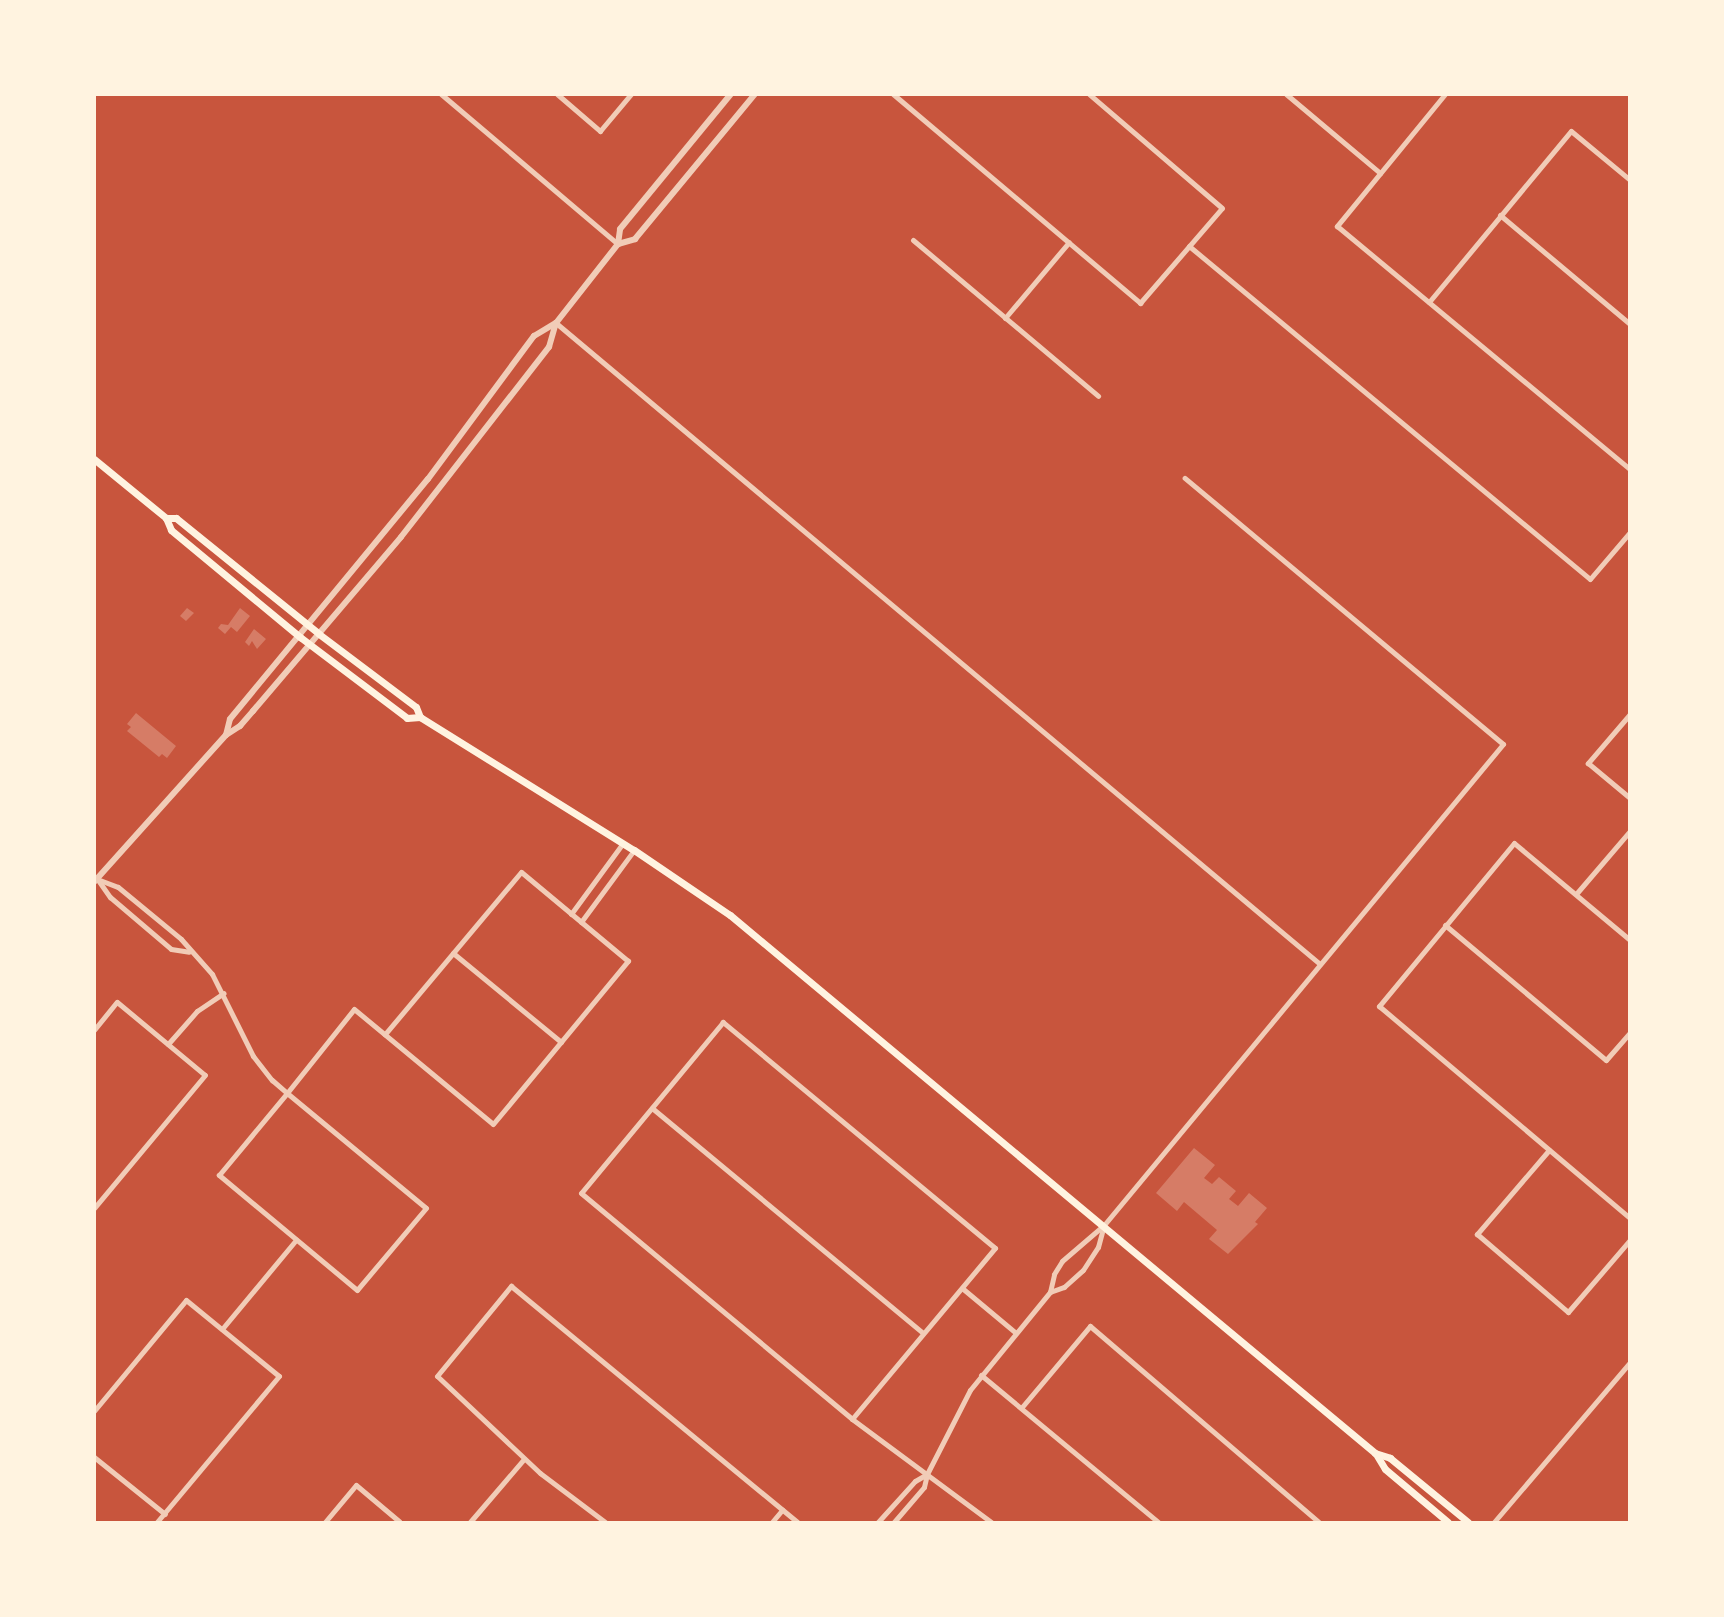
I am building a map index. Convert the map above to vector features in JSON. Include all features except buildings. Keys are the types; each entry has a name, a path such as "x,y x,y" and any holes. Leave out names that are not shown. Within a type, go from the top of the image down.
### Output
{"main road":[{"path":"94,459 166,518 171,530 309,645 407,718 420,717"},
{"path":"166,518 176,518 415,707 420,717 634,850 730,915 1375,1453 1385,1469 1448,1522"},
{"path":"1375,1453 1390,1458 1468,1522"}],"street":[{"path":"441,94 618,244"},
{"path":"557,94 600,131 631,94"},
{"path":"226,735 230,719 454,447 534,336 556,323 618,244 620,229 731,94"},
{"path":"618,244 635,239 755,94"},
{"path":"893,94 1140,303 1222,208 1089,94"},
{"path":"1286,94 1380,173"},
{"path":"1446,94 1337,226 1629,470"},
{"path":"1429,302 1571,131 1629,180"},
{"path":"1500,215 1629,324"},
{"path":"913,240 1098,396"},
{"path":"1005,318 1069,242"},
{"path":"1189,246 1590,579 1629,532"},
{"path":"96,881 226,735 240,726 401,537 550,347 556,323"},
{"path":"556,323 1320,964"},
{"path":"894,1522 924,1487 927,1474 950,1425 981,1375 1050,1292 1054,1274 1062,1261 1104,1225 1503,744 1185,478"},
{"path":"1629,714 1588,763 1629,797"},
{"path":"1576,894 1629,831"},
{"path":"571,914 623,843"},
{"path":"1629,940 1514,843 1379,1006 1629,1218"},
{"path":"581,922 634,850"},
{"path":"96,881 118,887 181,939 189,952 212,974 224,993 253,1055 264,1071 287,1093 426,1208 357,1290 219,1175 287,1093 354,1009 493,1124 628,961 521,872 386,1034"},
{"path":"96,881 110,897 171,949 189,952"},
{"path":"1446,925 1606,1060 1629,1032"},
{"path":"453,953 561,1042"},
{"path":"168,1044 197,1012 224,993"},
{"path":"94,1030 117,1002 205,1075 94,1209"},
{"path":"852,1419 995,1248 723,1022 581,1193 852,1419 991,1522"},
{"path":"652,1108 923,1334"},
{"path":"1549,1150 1477,1234 1569,1312 1629,1240"},
{"path":"1050,1292 1064,1287 1083,1270 1098,1247 1104,1225"},
{"path":"222,1329 296,1240"},
{"path":"606,1522 524,1459 481,1413 437,1376 511,1286 797,1522"},
{"path":"962,1287 1016,1333"},
{"path":"94,1411 186,1300 279,1376 157,1522"},
{"path":"1022,1407 1090,1326 1319,1522"},
{"path":"1494,1522 1629,1362"},
{"path":"981,1375 1158,1522"},
{"path":"94,1457 165,1514"},
{"path":"470,1522 524,1459"},
{"path":"878,1522 915,1480 927,1474"},
{"path":"325,1522 356,1485 400,1522"},
{"path":"892,1507 901,1514"},
{"path":"772,1522 782,1510"}]}
